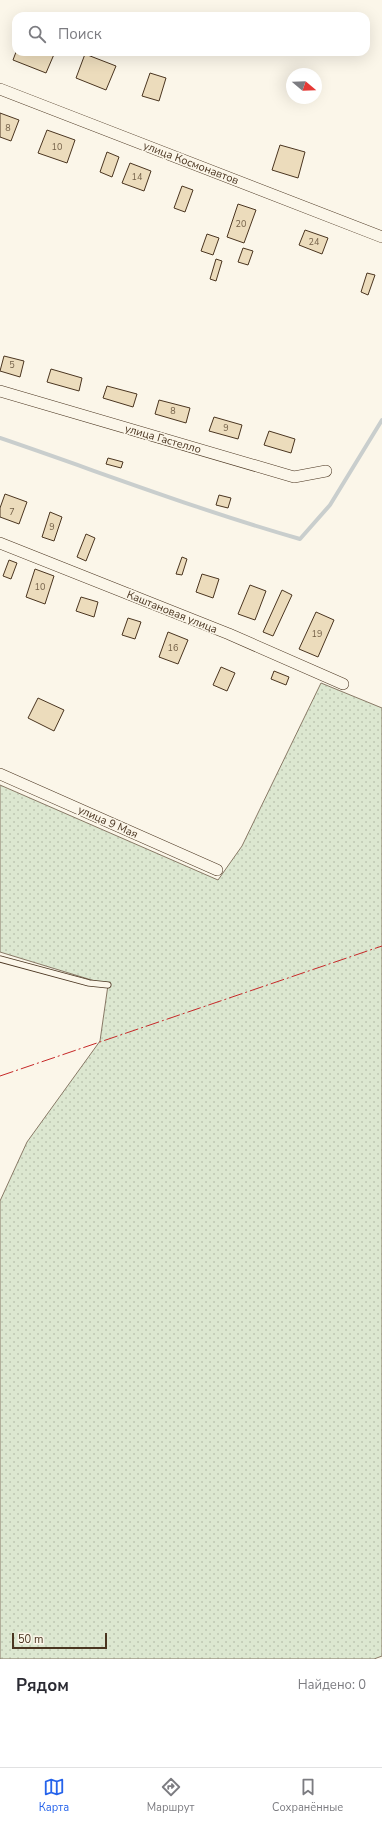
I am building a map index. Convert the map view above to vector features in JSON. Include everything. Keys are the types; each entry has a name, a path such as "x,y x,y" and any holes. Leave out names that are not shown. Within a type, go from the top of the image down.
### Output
{"street":[{"name":"улица Космонавтов","path":"0,89 382,237"},
{"name":"улица Гастелло","path":"0,391 294,477 326,471"},
{"name":"Каштановая улица","path":"0,544 229,634 343,684"},
{"name":"улица 9 Мая","path":"0,774 217,870"}],"lane":[{"path":"0,959 89,984 108,985"}],"green space":[{"path":"321,683 382,708 382,1656 374,1659 0,1659 0,1201 27,1142 100,1041 108,985 0,952 0,785 218,880 242,846"}],"building":[{"path":"14,56 53,56 46,73 13,60"},
{"path":"84,56 90,56 116,66 106,90 76,78"},
{"path":"150,73 166,78 159,101 142,96"},
{"path":"0,113 19,120 11,141 0,137"},
{"path":"47,130 75,140 67,163 38,153"},
{"path":"280,145 305,152 298,178 272,170"},
{"path":"107,152 119,157 112,177 100,172"},
{"path":"130,163 151,171 144,191 122,183"},
{"path":"182,186 193,190 185,212 174,208"},
{"path":"238,204 256,210 244,243 227,237"},
{"path":"305,230 328,238 322,254 299,245"},
{"path":"207,234 219,238 213,255 201,251"},
{"path":"243,248 253,251 248,265 238,262"},
{"path":"216,259 222,261 216,281 210,279"},
{"path":"367,273 375,275 368,295 361,292"},
{"path":"4,356 24,361 20,377 0,371"},
{"path":"51,369 82,378 79,391 47,382"},
{"path":"107,386 137,394 133,407 103,398"},
{"path":"159,400 190,408 186,423 155,414"},
{"path":"214,417 242,425 238,439 209,431"},
{"path":"269,431 295,439 291,453 264,445"},
{"path":"108,458 123,462 121,468 106,464"},
{"path":"5,494 27,502 19,524 0,517 0,508"},
{"path":"219,495 231,498 228,508 216,505"},
{"path":"50,512 62,517 54,541 42,537"},
{"path":"86,534 95,538 86,561 77,557"},
{"path":"182,557 187,559 182,575 176,574"},
{"path":"9,560 17,563 11,579 3,576"},
{"path":"35,569 54,576 45,604 26,597"},
{"path":"202,574 219,579 213,598 196,592"},
{"path":"250,585 266,591 255,620 238,614"},
{"path":"282,590 292,595 273,636 263,632"},
{"path":"81,597 98,602 94,617 76,611"},
{"path":"316,612 334,620 318,657 299,649"},
{"path":"128,618 141,622 135,639 122,635"},
{"path":"168,632 188,640 178,664 159,657"},
{"path":"221,667 235,673 227,691 213,685"},
{"path":"274,671 289,677 286,685 271,679"},
{"path":"38,698 64,710 54,731 28,718"}],"waterway":[{"path":"0,438 187,503 300,539 330,505 382,420"}],"power":[{"path":"0,1076 382,946"}]}
